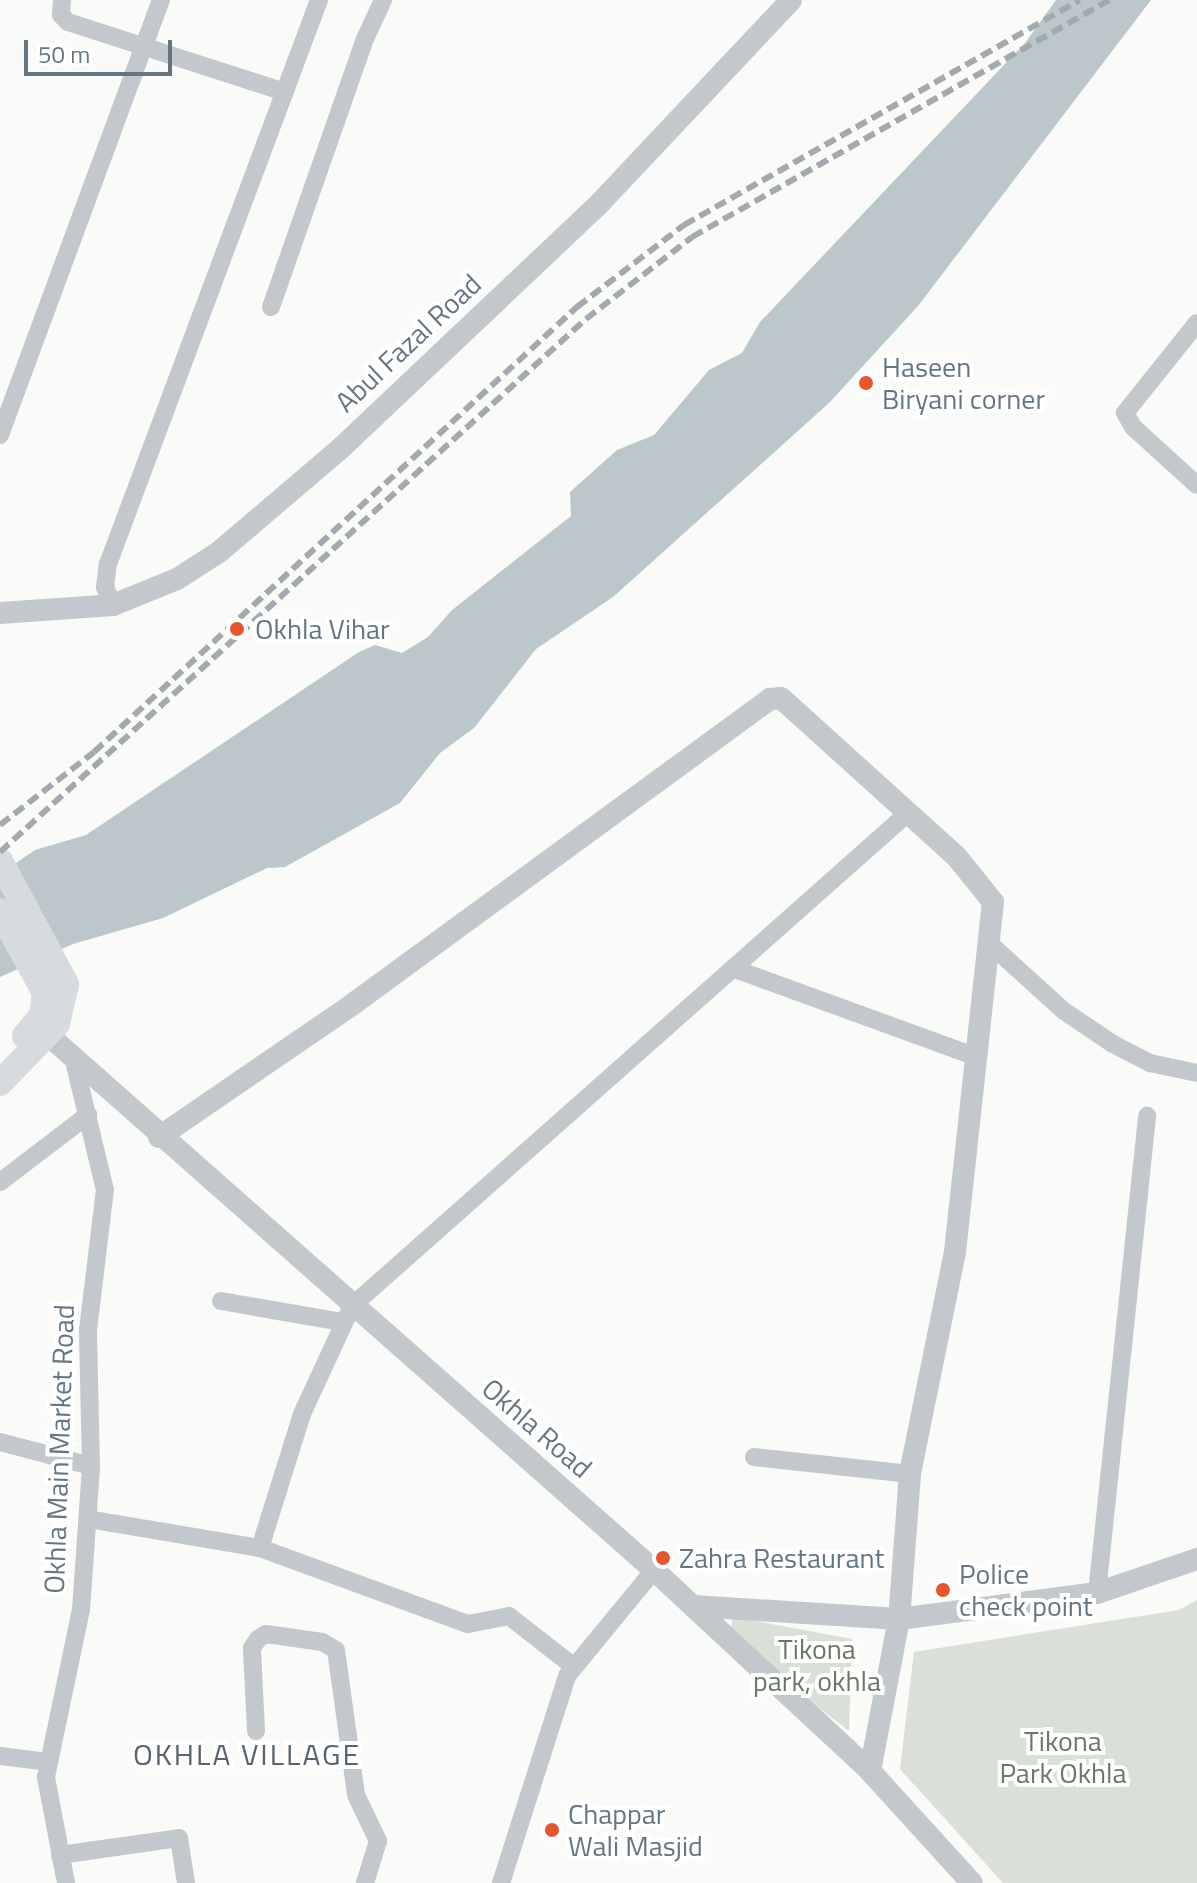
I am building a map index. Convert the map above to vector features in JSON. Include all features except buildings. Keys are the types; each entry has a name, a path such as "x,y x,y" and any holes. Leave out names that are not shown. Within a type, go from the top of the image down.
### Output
{"main road":[{"path":"0,1083 47,1034 63,1012 52,975 1,863"},
{"path":"0,911 52,975"},
{"path":"0,1061 42,1015 52,975"}],"street":[{"path":"62,0 61,15 68,22 285,92"},
{"path":"0,435 161,0"},
{"path":"113,605 105,587 108,564 319,0"},
{"path":"271,307 365,39 383,0"},
{"name":"Abul Fazal Road","path":"0,613 113,605 177,579 219,552 340,449 599,204 791,0"},
{"path":"1197,323 1125,413 1133,427 1197,485"},
{"path":"159,1137 353,1004 773,697 781,698 908,813 989,894 993,910 955,1252 910,1474 899,1619 870,1771"},
{"path":"260,1548 302,1414 347,1314 908,813"},
{"path":"990,944 1064,1011 1102,1037 1150,1063 1197,1073"},
{"path":"735,969 977,1057"},
{"name":"Okhla Road","path":"47,1034 75,1065 159,1137 347,1314 654,1570 870,1771 972,1883"},
{"name":"Okhla Main Market Road","path":"66,1883 48,1762 81,1610 91,1466 88,1330 105,1190 75,1065"},
{"path":"0,1182 88,1115"},
{"path":"1097,1593 1147,1116"},
{"path":"221,1301 347,1314"},
{"path":"0,1442 91,1466"},
{"path":"754,1457 910,1474"},
{"path":"88,1519 260,1548 468,1624 509,1616 573,1666"},
{"path":"693,1606 899,1619 1097,1593 1197,1559"},
{"path":"501,1883 573,1666 654,1570"},
{"path":"256,1731 252,1648 258,1639 266,1634 322,1642 336,1650 356,1795 378,1841 365,1883"},
{"path":"0,1756 48,1762"},
{"path":"60,1855 179,1838 186,1883"}],"green space":[{"name":"Tikona Park Okhla","path":"1197,1600 1197,1883 1003,1883 900,1769 914,1652 1179,1610"},
{"name":"Tikona park, okhla","path":"733,1617 852,1639 849,1731 729,1637"}],"shaded area":[{"path":"1056,0 1151,0 918,306 829,403 613,597 536,649 474,728 440,753 400,803 285,867 267,868 163,918 73,944 0,977 0,874 35,850 86,835 359,652 375,645 402,653 428,637 452,610 571,516 570,492 617,450 654,435 709,370 742,353 760,322 1025,43"}],"railway":[{"path":"0,825 94,752 577,307 684,225 1080,0"},
{"path":"0,852 586,319 692,237 1109,0"}],"place":[{"name":"Haseen Biryani corner","path":"866,383"},
{"name":"Okhla Vihar","path":"237,629"},
{"name":"Zahra Restaurant","path":"663,1558"},
{"name":"Police check point","path":"943,1590"},
{"name":"Chappar Wali Masjid","path":"552,1830"}],"district":[{"name":"OKHLA VILLAGE","path":"247,1754"}]}
